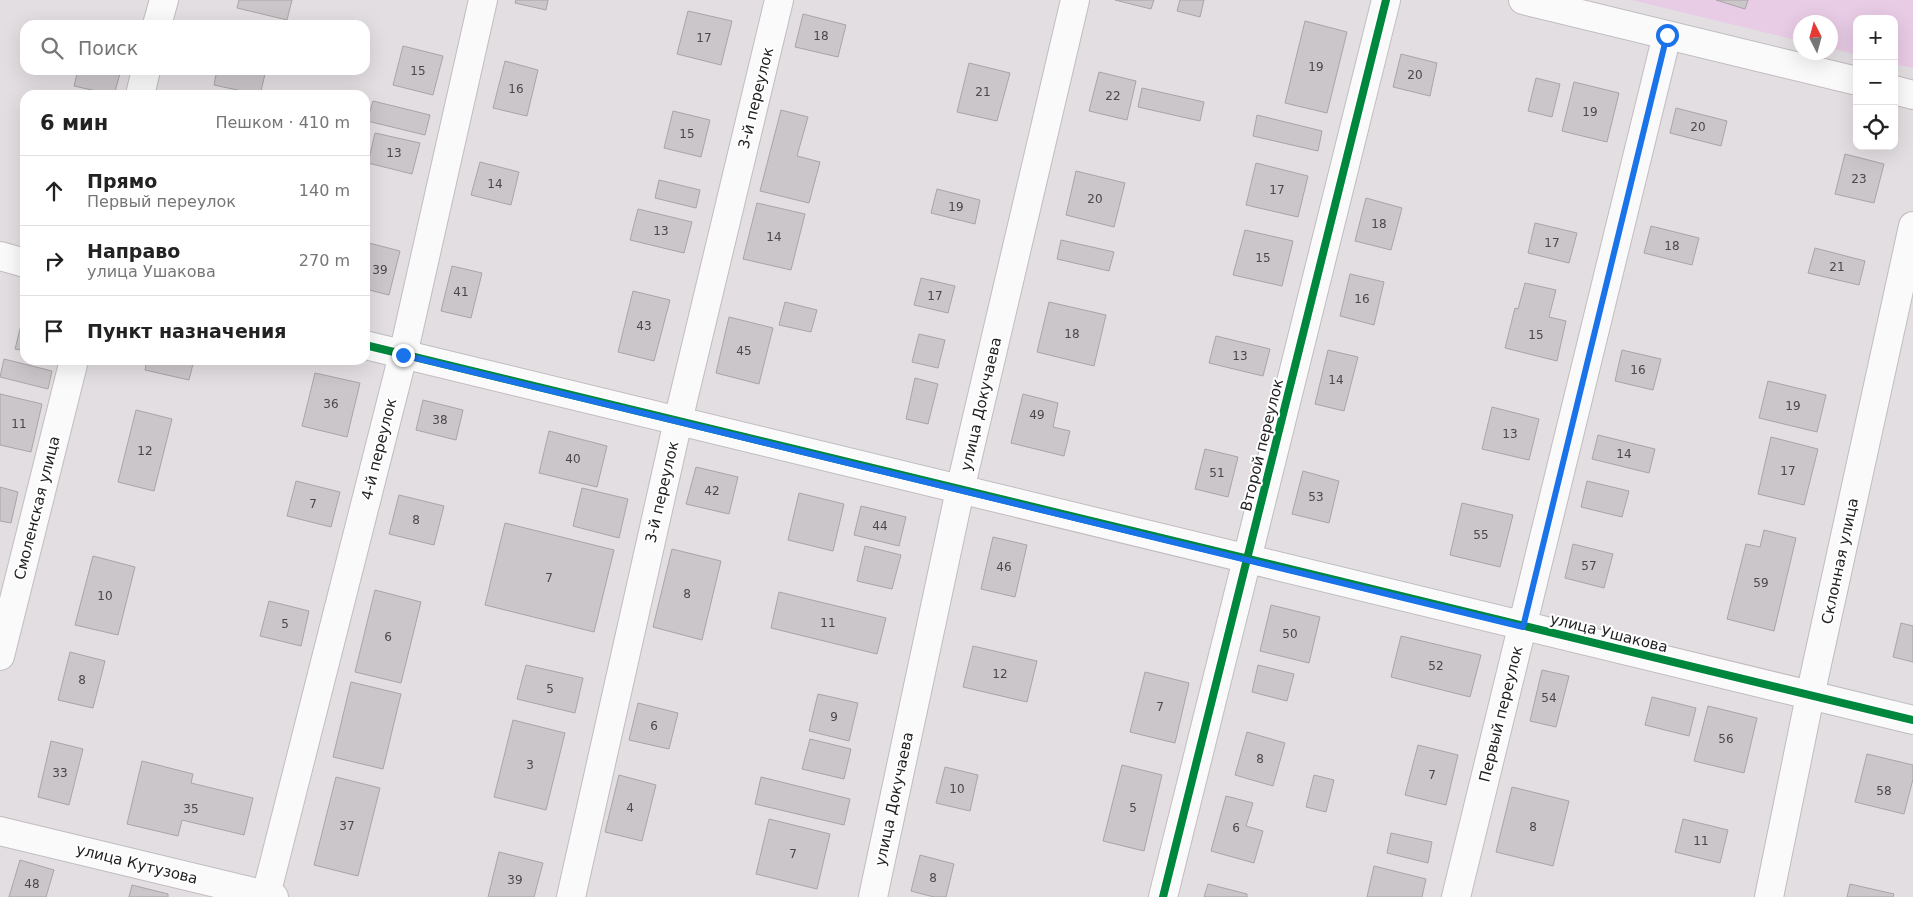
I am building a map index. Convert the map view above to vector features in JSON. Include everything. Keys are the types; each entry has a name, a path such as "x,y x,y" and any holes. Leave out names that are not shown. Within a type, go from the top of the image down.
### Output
{"street":[{"path":"159,20 164,0"},
{"name":"4-й переулок","path":"270,896 403,355 483,0"},
{"name":"3-й переулок","path":"571,897 678,421 780,0"},
{"name":"улица Докучаева","path":"873,897 960,490 1075,0"},
{"name":"Второй переулок","path":"1163,897 1386,0"},
{"path":"1523,0 1853,80"},
{"name":"Первый переулок","path":"1456,897 1667,35"},
{"path":"141,90 145,75"},
{"path":"1898,91 1913,95"},
{"name":"Склонная улица","path":"1769,897 1810,696 1913,226"},
{"path":"0,256 20,262"},
{"name":"улица Ушакова","path":"370,347 1913,720"},
{"name":"Смоленская улица","path":"0,656 73,365"},
{"name":"улица Кутузова","path":"0,831 270,896"}],"shaded area":[{"path":"1632,0 1913,0 1913,68 1898,65 1898,15 1853,15 1853,54 1838,50 1838,15 1793,15 1793,39"}],"building":[{"path":"239,0 292,0 287,20 237,8"},
{"path":"516,0 548,0 546,10 515,3"},
{"path":"1115,0 1154,0 1151,9"},
{"path":"1180,0 1204,0 1200,17 1177,11"},
{"path":"1716,0 1748,0 1745,9"},
{"path":"688,11 732,21 721,65 677,54"},
{"path":"803,14 846,25 838,57 795,47"},
{"path":"1305,21 1347,32 1327,113 1285,103"},
{"path":"403,46 443,56 433,95 393,85"},
{"path":"1401,54 1437,63 1430,96 1393,87"},
{"path":"505,61 538,70 527,116 493,108"},
{"path":"969,63 1010,73 997,121 957,112"},
{"path":"1099,72 1136,81 1127,120 1089,111"},
{"path":"77,75 120,75 115,90 92,90 74,86"},
{"path":"216,75 265,75 261,90 237,90 214,85"},
{"path":"1536,78 1560,84 1552,117 1528,111"},
{"path":"1574,82 1619,93 1607,142 1562,131"},
{"path":"1142,88 1204,102 1200,121 1138,107"},
{"path":"373,101 430,115 425,135 370,122 370,111"},
{"path":"1676,108 1727,121 1721,146 1670,133"},
{"path":"781,110 808,117 797,156 820,162 809,203 760,191"},
{"path":"673,111 710,120 701,157 664,148"},
{"path":"1257,115 1322,131 1318,151 1253,136"},
{"path":"375,133 420,143 412,174 370,164"},
{"path":"1845,154 1884,164 1874,203 1835,194"},
{"path":"480,162 519,172 511,205 471,195"},
{"path":"1256,163 1308,176 1298,217 1246,205"},
{"path":"1076,171 1125,183 1114,227 1066,215"},
{"path":"659,180 700,190 696,208 655,198"},
{"path":"937,189 980,200 975,224 931,213"},
{"path":"1366,198 1402,208 1391,250 1355,241"},
{"path":"757,203 805,214 791,270 743,259"},
{"path":"638,209 692,222 684,253 630,240"},
{"path":"1535,223 1577,233 1569,263 1528,253"},
{"path":"1651,226 1699,238 1692,265 1644,253"},
{"path":"1245,230 1293,241 1282,286 1233,275"},
{"path":"1061,240 1114,252 1109,271 1057,259"},
{"path":"370,243 400,251 389,295 370,290"},
{"path":"1815,248 1865,261 1859,285 1808,273"},
{"path":"452,266 482,273 471,318 441,311"},
{"path":"1350,274 1384,282 1374,325 1340,316"},
{"path":"921,278 955,286 948,313 914,305"},
{"path":"1525,283 1556,290 1549,317 1566,321 1557,361 1505,348 1515,308 1518,309"},
{"path":"633,291 670,300 654,361 618,352"},
{"path":"785,302 817,310 811,332 779,325"},
{"path":"1049,302 1106,315 1094,366 1037,352"},
{"path":"729,317 773,328 759,384 716,373"},
{"path":"20,329 20,350 15,349"},
{"path":"919,334 945,340 938,368 912,362"},
{"path":"1216,336 1270,349 1263,376 1209,363"},
{"path":"1328,350 1358,357 1344,411 1315,404"},
{"path":"1622,350 1661,359 1653,390 1615,381"},
{"path":"4,359 20,363 20,365 52,371 48,389 0,377"},
{"path":"146,365 193,365 189,380 145,370"},
{"path":"315,373 360,383 347,437 302,426"},
{"path":"915,378 938,384 928,424 906,419"},
{"path":"1768,381 1826,395 1817,432 1759,418"},
{"path":"0,394 42,404 31,452 0,445"},
{"path":"1023,394 1058,403 1053,427 1070,431 1064,456 1011,443"},
{"path":"423,400 463,410 456,440 416,430"},
{"path":"1492,407 1539,419 1529,460 1482,449"},
{"path":"136,410 172,419 154,491 118,482"},
{"path":"549,431 607,446 597,487 539,473"},
{"path":"1598,435 1655,449 1649,473 1592,459"},
{"path":"1771,437 1818,449 1804,505 1758,494"},
{"path":"1205,449 1238,457 1228,497 1195,489"},
{"path":"696,467 738,477 729,514 686,504"},
{"path":"1303,471 1339,481 1329,523 1292,514"},
{"path":"296,481 340,492 331,527 287,516"},
{"path":"1587,481 1629,491 1622,517 1581,507"},
{"path":"0,487 18,492 11,523 0,521"},
{"path":"582,488 628,499 619,538 573,526"},
{"path":"799,493 844,504 833,551 788,540"},
{"path":"399,495 444,506 434,545 389,534"},
{"path":"1462,503 1513,515 1500,567 1450,555"},
{"path":"861,506 906,517 899,546 854,535"},
{"path":"505,523 614,550 594,632 485,605"},
{"path":"1764,530 1796,538 1774,631 1727,619 1746,544 1760,547"},
{"path":"993,537 1027,545 1015,597 981,589"},
{"path":"1573,544 1613,554 1604,588 1565,578"},
{"path":"865,546 901,555 892,589 857,581"},
{"path":"672,549 721,561 702,640 653,627"},
{"path":"93,556 135,567 118,635 75,625"},
{"path":"375,590 421,602 401,683 355,672"},
{"path":"779,592 886,618 877,654 771,628"},
{"path":"269,601 309,611 301,646 260,636"},
{"path":"1271,605 1320,617 1309,663 1260,651"},
{"path":"1901,623 1913,626 1913,662 1893,657"},
{"path":"1401,636 1481,655 1470,697 1391,677"},
{"path":"973,646 1037,661 1027,702 963,687"},
{"path":"70,652 105,661 93,708 58,700"},
{"path":"526,665 583,678 575,713 517,699"},
{"path":"1258,665 1294,674 1287,701 1252,692"},
{"path":"1542,670 1569,676 1556,727 1530,721"},
{"path":"1145,672 1189,683 1175,743 1130,732"},
{"path":"351,682 401,694 383,769 333,757"},
{"path":"818,694 858,703 849,741 809,731"},
{"path":"1652,697 1696,708 1689,736 1645,725"},
{"path":"638,703 678,713 669,749 629,740"},
{"path":"1708,706 1757,718 1744,773 1694,761"},
{"path":"513,720 565,733 546,810 494,797"},
{"path":"1247,732 1285,743 1273,786 1235,775"},
{"path":"810,739 851,749 844,779 802,769"},
{"path":"51,741 83,749 69,805 38,797"},
{"path":"1418,745 1458,755 1446,805 1405,795"},
{"path":"1867,754 1913,765 1913,779 1904,814 1855,802"},
{"path":"142,761 193,774 191,783 253,798 244,835 182,820 178,836 127,824"},
{"path":"1122,765 1162,775 1144,851 1103,841"},
{"path":"945,767 978,775 970,811 936,803"},
{"path":"619,775 656,785 642,841 605,832"},
{"path":"1314,775 1334,780 1326,812 1306,807"},
{"path":"336,777 380,788 358,876 314,865"},
{"path":"761,777 850,799 844,825 755,804"},
{"path":"1512,787 1569,801 1553,866 1496,852"},
{"path":"1226,796 1253,803 1246,826 1263,831 1254,863 1211,851"},
{"path":"769,819 830,834 817,889 756,874"},
{"path":"1683,819 1728,830 1720,863 1675,852"},
{"path":"1391,833 1432,842 1428,863 1387,853"},
{"path":"499,852 543,863 534,897 488,897"},
{"path":"920,855 954,864 946,897 934,897 911,891"},
{"path":"20,860 54,870 46,897 9,897"},
{"path":"1374,866 1426,879 1422,897 1367,897"},
{"path":"1208,884 1247,894 1247,897 1204,897"},
{"path":"1850,884 1894,894 1893,897 1847,897"},
{"path":"132,885 168,894 168,897 129,897"}],"cycle path":[{"path":"1163,897 1386,0"},
{"path":"370,346 1913,720"}],"route":[{"path":"403,355 1523,627 1667,35"}]}
